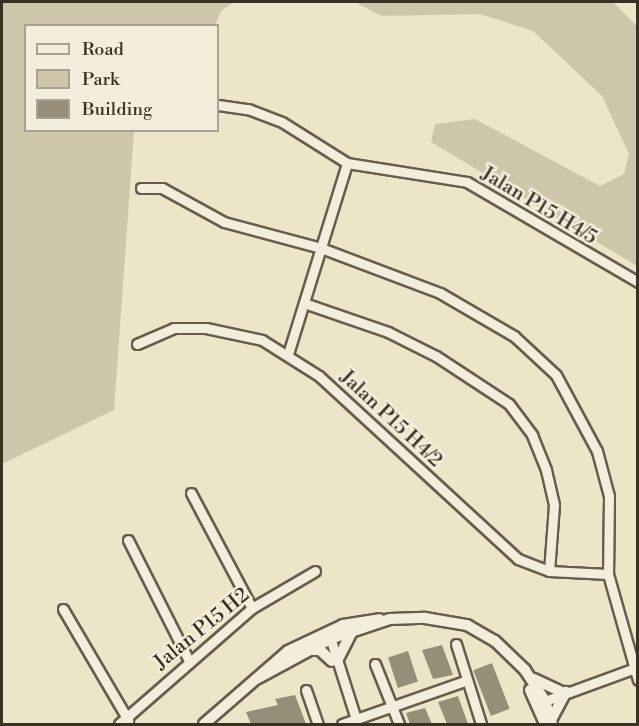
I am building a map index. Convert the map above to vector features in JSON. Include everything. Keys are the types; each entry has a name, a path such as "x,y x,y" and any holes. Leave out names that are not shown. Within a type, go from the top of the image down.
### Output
{"street":[{"name":"Jalan P15 H4/5","path":"219,105 282,122 347,163 467,182 638,282"},
{"path":"288,354 347,163"},
{"path":"141,188 162,188 224,222 321,248 440,293 514,336 556,375 580,414 609,496 608,574 638,680"},
{"path":"304,303 426,351 509,405 532,435 546,470 554,505 549,571"},
{"name":"Jalan P15 H4/2","path":"137,344 154,333 206,328 262,340 288,354 358,410 490,538 549,571 608,574"},
{"path":"190,492 252,608"},
{"path":"128,540 188,659"},
{"name":"Jalan P15 H2","path":"124,722 188,659 252,608 315,571"},
{"path":"63,609 124,722"},
{"path":"204,724 288,651 359,620 390,619 467,625 495,641 540,685 565,693"},
{"path":"258,678 309,650 326,636 352,632 390,619"},
{"path":"335,660 352,632"},
{"path":"326,636 354,720"},
{"path":"495,641 528,685 548,723"},
{"path":"456,644 465,681 481,724"},
{"path":"309,650 320,650 335,660"},
{"path":"375,664 399,724"},
{"path":"545,701 636,668"},
{"path":"525,670 545,701 548,723"},
{"path":"342,724 465,681"},
{"path":"528,685 545,701"},
{"path":"306,690 318,724"},
{"path":"548,723 565,693"}],"green space":[{"path":"2,2 234,2 221,11 215,24 24,24 24,132 134,132 114,410 2,464"},
{"path":"355,2 613,2 637,26 637,266 431,142 435,124 475,119 600,186 624,174 629,154 602,96 533,31 480,14 382,16"}],"building":[{"path":"442,645 453,675 433,679 422,650"},
{"path":"408,651 418,681 398,688 388,657"},
{"path":"492,663 510,709 491,716 473,670"},
{"path":"295,695 306,724 251,724 246,712 278,705 275,699"},
{"path":"458,696 468,724 447,724 438,702"},
{"path":"425,708 432,724 410,724 406,713"}]}
